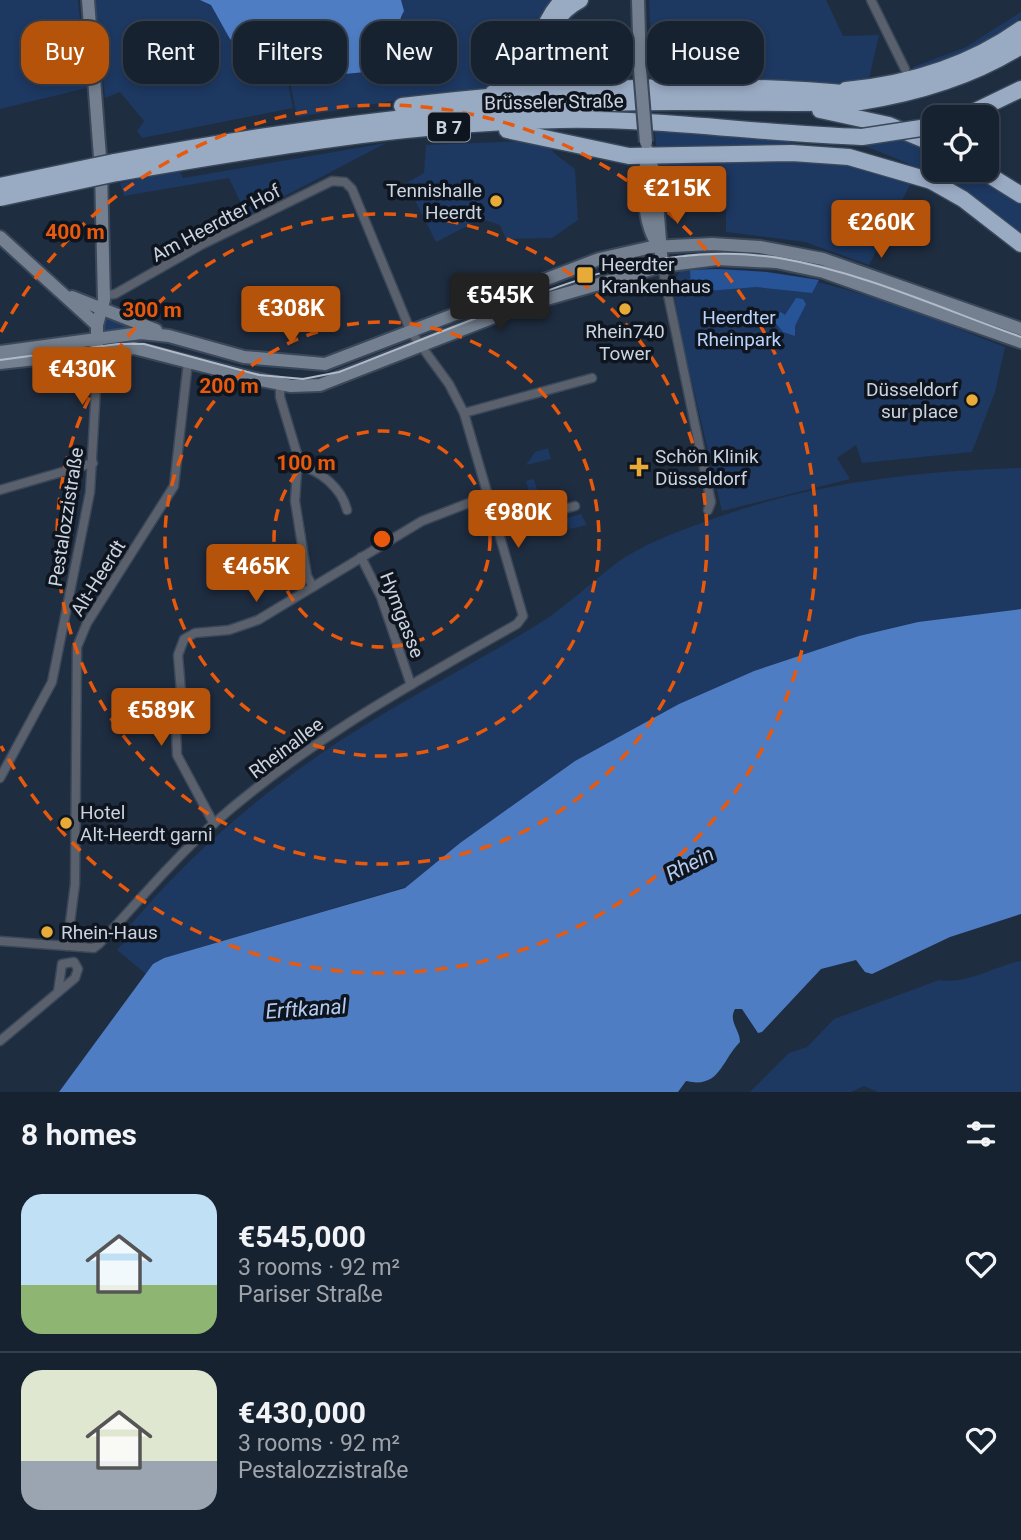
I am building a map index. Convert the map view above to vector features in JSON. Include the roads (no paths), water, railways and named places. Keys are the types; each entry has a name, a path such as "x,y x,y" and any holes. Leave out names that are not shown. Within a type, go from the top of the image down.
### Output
{"highway":[{"path":"466,100 508,88 523,77 532,64 551,11 563,0"},
{"path":"580,0 566,9 554,27 551,53 565,76 601,90"},
{"path":"833,92 904,82 942,70 988,50 1021,29"},
{"name":"Brüsseler Straße","path":"115,167 291,131 387,118 555,105 860,102 899,96 970,72 1021,46"},
{"path":"291,131 398,107 601,90 712,87 899,96"},
{"path":"988,105 1021,89"},
{"name":"Brüsseler Straße","path":"761,103 858,117 889,125 922,139"},
{"name":"Brüsseler Straße","path":"115,167 504,122 614,120 862,137 922,128"},
{"path":"444,127 529,132 575,145 822,154 881,164 922,178"},
{"name":"Brüsseler Straße","path":"784,131 850,147 922,177"},
{"name":"B 7","path":"0,186 115,167"},
{"name":"B 7","path":"0,198 115,167"},
{"path":"999,181 1021,195"},
{"name":"Brüsseler Straße","path":"935,182 980,211 1021,244"}],"main road":[{"path":"88,0 101,163 104,312 112,350"},
{"path":"638,0 640,69 647,149 644,178 652,236 659,246 662,267"},
{"path":"0,237 67,295 104,312 169,336 244,357 318,365 411,332 580,265 659,246 745,245 805,255 863,271 1021,329"},
{"path":"147,349 188,362 280,384 305,387 324,385 522,306 662,267 718,259 799,266 844,277 1021,342"},
{"path":"104,312 141,333 169,336"},
{"path":"0,352 104,312"},
{"path":"98,352 104,312"},
{"path":"0,363 112,350 172,351 174,344 169,336"}],"street":[{"path":"871,0 899,62 905,69"},
{"name":"Am Heerdter Hof","path":"104,312 242,224 332,181 345,182 352,189 411,332"},
{"path":"662,267 711,502 708,510"},
{"path":"422,346 422,333 442,320"},
{"path":"411,332 449,384 464,413 496,528 575,506"},
{"name":"Pestalozzistraße","path":"0,778 49,692 90,492 98,352"},
{"name":"Alt-Heerdt","path":"67,946 75,884 77,647 87,623 174,486 188,362"},
{"path":"464,413 592,378"},
{"path":"280,384 280,397 297,451 295,502 307,576 313,587"},
{"path":"0,490 93,463"},
{"path":"298,467 312,470 341,492 347,510"},
{"path":"214,824 182,769 177,755 176,728 183,716 178,655 181,644 188,635 244,626 422,522 487,496"},
{"name":"Rheinallee","path":"67,946 94,948 174,861 214,824 342,726 517,624 523,612 496,528"},
{"name":"Hymgasse","path":"361,557 379,590 411,685"},
{"path":"60,644 77,647"},
{"path":"0,941 67,946"},
{"path":"0,1041 58,992"}],"water":[{"path":"200,0 401,0 404,11 400,21 361,21 361,72 347,74 347,21 233,21 233,41 211,5"},
{"path":"1021,609 1021,914 950,937 872,974 865,972 856,960 821,969 762,1032 758,1033 742,1009 735,1009 733,1018 740,1042 719,1072 706,1081 686,1081 678,1092 59,1092 153,964 164,958 405,888 460,843 575,761 679,704 754,671 859,636 918,622"}],"tram line":[{"path":"0,360 118,344 144,344 259,375 303,379 339,372 594,275 666,258 703,254 779,258 841,272 1021,337"}],"place":[{"name":"Tennishalle Heerdt","path":"496,201"},
{"name":"Heerdter Krankenhaus","path":"585,275"},
{"name":"Rhein740 Tower","path":"625,309"},
{"name":"Düsseldorf sur place","path":"972,400"},
{"name":"Schön Klinik Düsseldorf","path":"639,467"},
{"name":"Hotel Alt-Heerdt garni","path":"66,823"},
{"name":"Rhein-Haus","path":"47,932"}],"park label":[{"name":"Heerdter Rheinpark","path":"739,328"}],"water label":[{"name":"Rhein","path":"690,864"},
{"name":"Erftkanal","path":"306,1009"}]}
